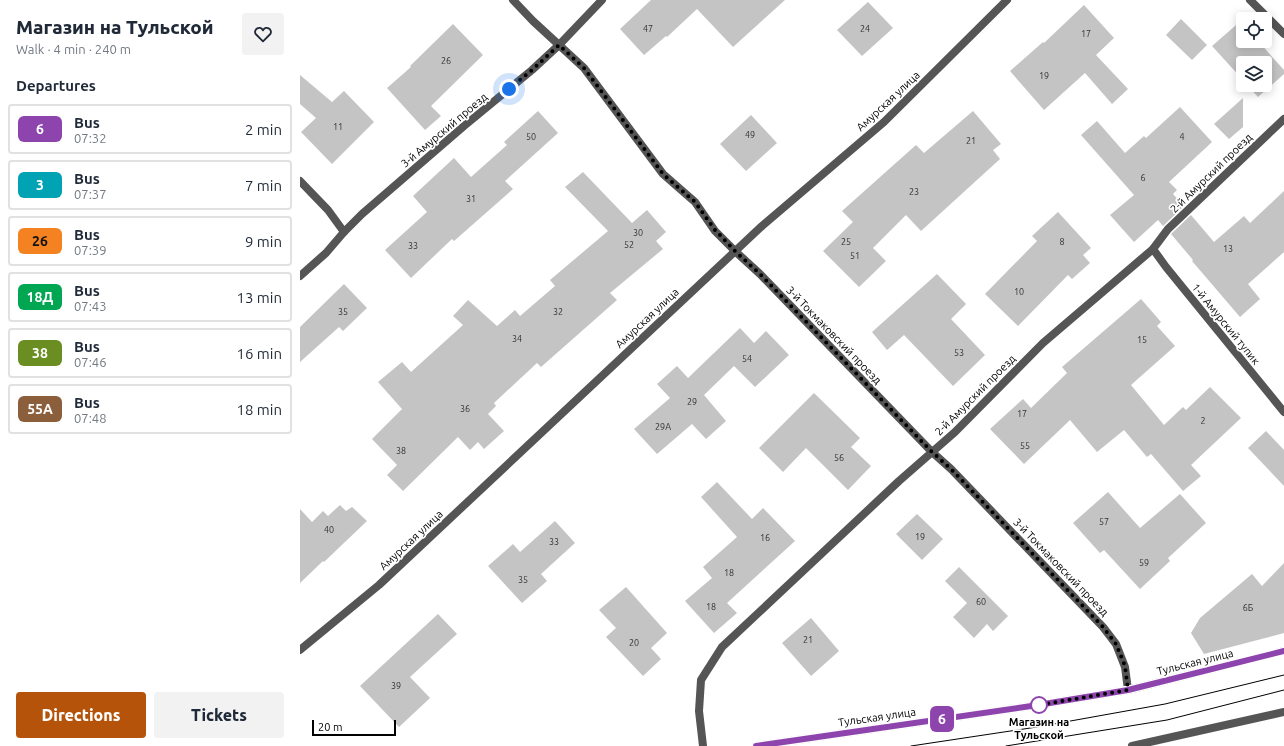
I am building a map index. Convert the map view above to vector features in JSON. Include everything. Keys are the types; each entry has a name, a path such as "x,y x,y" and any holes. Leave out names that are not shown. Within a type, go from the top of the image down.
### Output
{"street":[{"name":"3-й Токмаковский проезд","path":"513,0 533,21 584,68 663,174 695,202 715,230 932,452 951,469 1103,627 1116,644 1125,666 1128,690"},
{"name":"3-й Амурский проезд","path":"300,276 326,253 362,214 464,126 532,70 559,45 602,0"},
{"name":"Амурская улица","path":"300,650 379,585 762,226 884,122 1007,0"},
{"path":"1250,0 1284,34"},
{"name":"2-й Амурский проезд","path":"703,746 699,711 701,680 722,647 955,432 1043,343 1153,249 1168,229 1284,119"},
{"path":"300,181 328,210 344,232"},
{"name":"1-й Амурский тупик","path":"1153,249 1284,412"},
{"name":"Тульская улица","path":"756,746 1038,705 1128,690 1284,651"},
{"path":"1132,746 1284,712"}],"building":[{"path":"651,0 785,0 733,47 697,9 667,37 666,36 644,55 620,29"},
{"path":"868,2 893,28 862,56 837,30"},
{"path":"1084,5 1114,38 1096,55 1128,89 1112,104 1085,73 1044,110 1010,71 1043,42 1044,43"},
{"path":"1181,19 1207,45 1192,60 1166,35"},
{"path":"453,24 483,55 431,106 441,116 425,130 387,88 411,67 410,66"},
{"path":"1236,25 1236,48 1264,48 1271,56 1236,56 1236,72 1212,46"},
{"path":"1272,57 1284,70 1284,74 1272,85"},
{"path":"300,75 332,102 344,91 374,122 332,164 301,132 316,118 300,104"},
{"path":"1253,92 1264,92 1258,97"},
{"path":"1243,98 1243,127 1229,139 1214,124"},
{"path":"1180,107 1212,142 1169,182 1177,190 1173,194 1184,206 1163,226 1158,220 1134,242 1110,215 1134,195 1081,135 1097,121 1125,153 1144,136 1146,138"},
{"path":"538,111 558,133 505,181 513,189 454,241 452,239 411,278 385,250 427,212 413,196 454,158 471,177 507,145 504,142"},
{"path":"973,111 1001,144 993,150 1000,159 921,231 906,215 873,248 886,261 859,287 823,251 853,222 842,211 916,145 924,153"},
{"path":"751,115 777,143 746,171 720,144"},
{"path":"583,172 632,223 647,210 666,232 656,241 663,249 610,293 617,300 541,367 537,363 494,403 496,406 488,414 504,431 484,449 478,442 470,450 458,437 403,491 387,475 397,465 372,439 402,409 378,382 402,362 411,372 463,325 453,316 468,300 497,326 515,310 520,316 555,286 550,280 608,231 565,187"},
{"path":"1284,191 1284,252 1248,284 1260,299 1240,317 1171,234 1191,215 1214,242 1244,216 1250,223"},
{"path":"1058,212 1091,248 1083,255 1090,263 1072,279 1068,275 1018,326 985,294 1037,241 1032,236"},
{"path":"937,274 966,304 951,319 985,355 953,386 904,335 887,350 872,332"},
{"path":"344,284 367,308 343,331 339,327 300,362 300,327"},
{"path":"1141,299 1161,322 1157,326 1175,346 1131,385 1164,425 1183,407 1186,410 1210,387 1241,418 1191,465 1201,476 1183,491 1151,454 1147,457 1124,430 1097,452 1070,420 1024,464 990,429 1023,399 1031,408 1067,373 1062,367"},
{"path":"740,328 754,343 766,331 789,355 755,387 734,366 704,395 726,421 706,439 692,424 657,454 634,429 670,398 657,384 677,366 688,378"},
{"path":"814,393 860,438 851,447 871,466 848,490 806,448 783,472 759,448"},
{"path":"1266,431 1284,450 1284,486 1248,448"},
{"path":"717,482 752,519 763,508 795,541 727,603 737,613 714,633 685,601 712,578 703,567 737,537 701,497"},
{"path":"1108,492 1140,528 1180,494 1206,523 1168,558 1170,561 1140,589 1104,550 1100,553 1073,523"},
{"path":"340,505 346,511 352,507 367,521 300,583 300,509 312,522 323,511 328,516"},
{"path":"917,514 943,539 922,560 896,534"},
{"path":"555,521 575,543 541,574 547,581 522,603 488,566 513,544 520,552"},
{"path":"1284,563 1284,633 1204,654 1191,633 1200,618 1252,574 1262,586"},
{"path":"959,567 1008,616 993,631 987,624 974,638 953,617 967,603 945,581"},
{"path":"626,587 667,633 651,648 661,659 643,676 606,637 616,628 599,610"},
{"path":"438,614 457,634 410,677 430,698 399,727 360,686"},
{"path":"811,618 839,651 811,676 782,643"}],"tram line":[{"path":"911,746 1037,727 1165,704 1284,675"},
{"path":"1006,746 1167,720 1284,690"}],"bus line":[{"name":"6","path":"756,746 1038,705 1128,690 1284,651"}],"place":[{"name":"Магазин на Тульской","path":"1039,705"}],"route":[{"path":"509,89 559,45 584,68 663,174 695,202 715,230 760,274 932,452 951,469 1103,627 1116,644 1125,666 1128,690 1039,705"}]}
